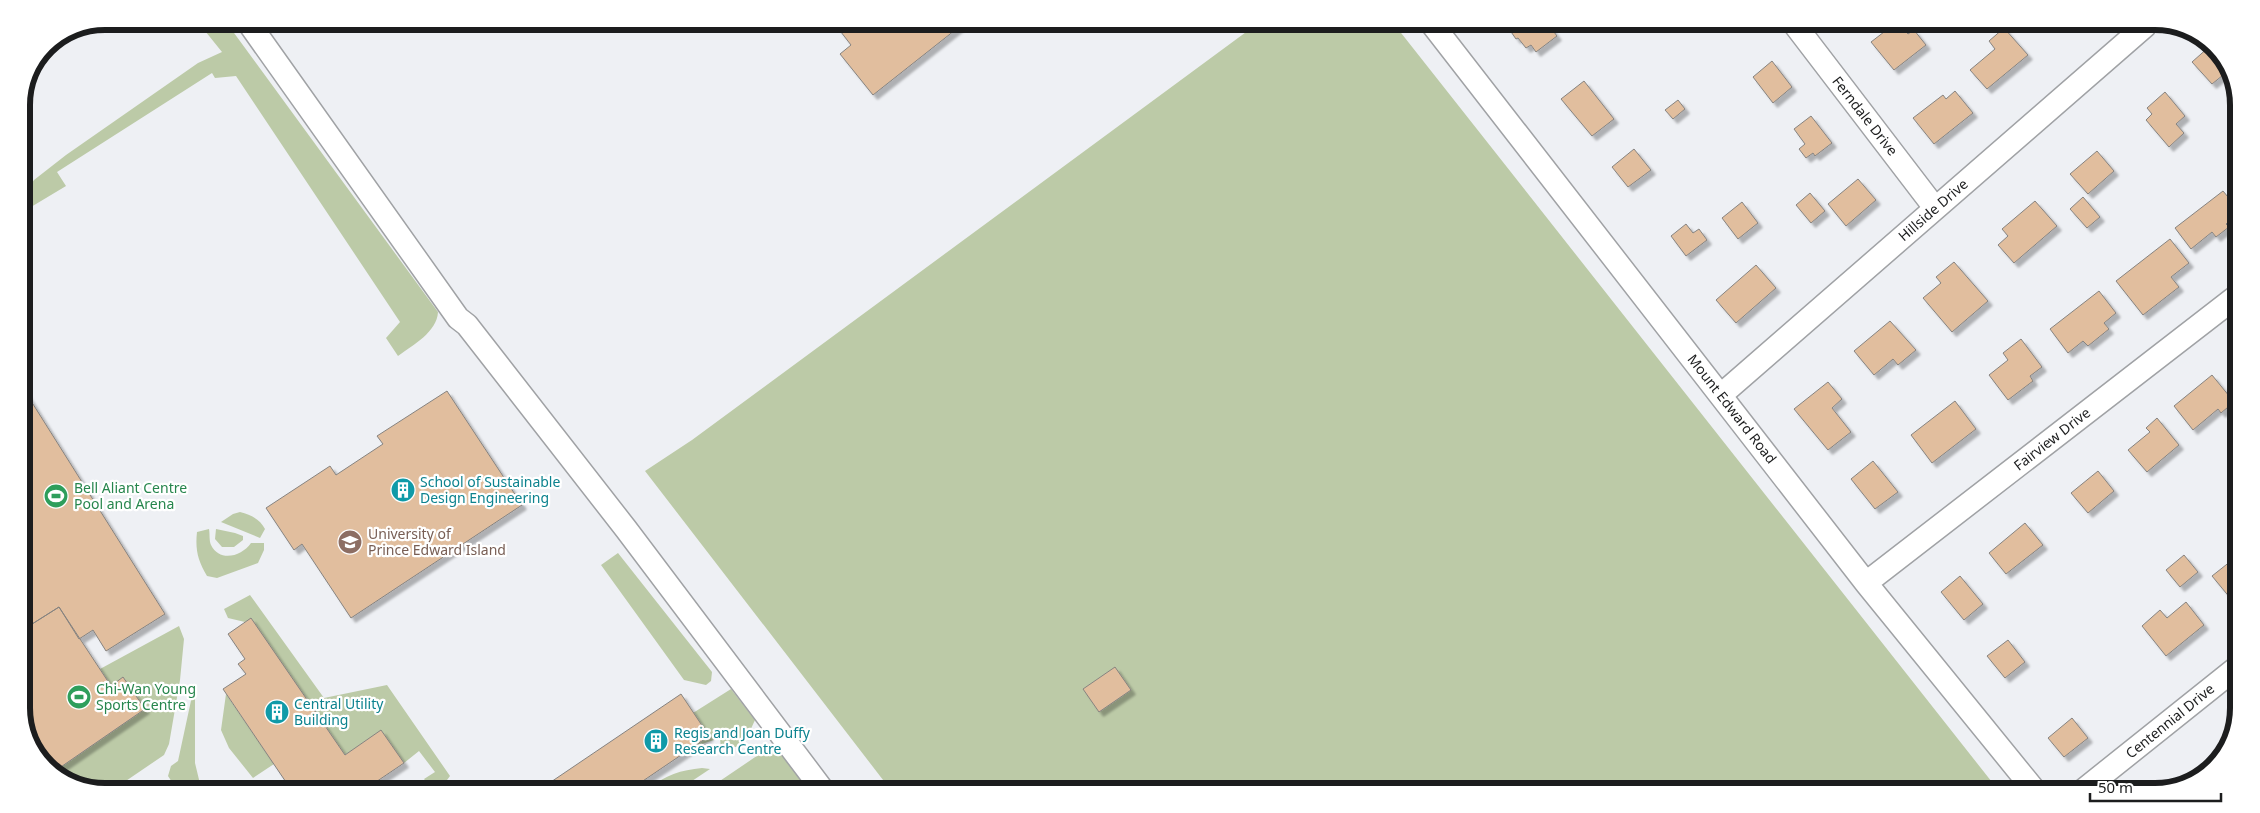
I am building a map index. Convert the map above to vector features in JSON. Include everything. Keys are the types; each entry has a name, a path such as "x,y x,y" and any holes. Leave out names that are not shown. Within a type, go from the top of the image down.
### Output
{"street":[{"path":"254,30 458,318 467,325 626,529 817,783"},
{"name":"Mount Edward Road","path":"1437,30 1866,583 2028,783"},
{"name":"Ferndale Drive","path":"1799,30 1936,208"},
{"name":"Hillside Drive","path":"1721,394 2140,30"},
{"name":"Fairview Drive","path":"1866,583 2230,301"},
{"name":"Centennial Drive","path":"2092,783 2230,673"}],"green space":[{"path":"204,30 232,30 438,312 437,319 429,332 398,356 386,338 400,322 236,76 215,78 212,73 57,172 66,186 30,208 30,186 34,180 66,155 198,63 222,52"},
{"path":"1249,30 1399,30 1993,783 885,783 645,471 692,440"},
{"path":"240,512 255,518 261,523 265,529 260,538 221,522"},
{"path":"209,529 211,545 215,551 225,556 237,554 251,543 264,543 264,550 258,563 217,578 207,576 198,555 196,538 197,532"},
{"path":"216,529 243,536 243,540 234,547 222,547 215,539"},
{"path":"618,553 712,672 711,681 706,685 684,680 601,565"},
{"path":"250,595 324,698 387,685 450,776 445,783 427,783 424,779 435,772 419,751 404,763 381,731 345,755 251,619 245,622 228,618 224,609"},
{"path":"179,626 184,639 180,680 169,744 164,755 123,783 91,782 68,773 58,766 111,686 100,669"},
{"path":"731,689 755,720 743,746 721,749 720,738 693,747 693,713"},
{"path":"226,694 274,764 253,778 229,748 221,730"},
{"path":"192,696 195,697 195,763 200,783 173,783 168,776 171,766 178,761"},
{"path":"776,743 806,783 717,783"},
{"path":"710,769 689,783 657,783 674,774 687,770"}],"building":[{"path":"839,30 955,30 873,95 840,54 851,45"},
{"path":"1510,30 1552,30 1557,36 1536,52 1531,45 1526,48 1518,38 1516,39"},
{"path":"1887,30 1905,30 1908,34 1914,30 1926,45 1894,70 1871,42"},
{"path":"2002,30 2006,30 2028,55 1987,89 1970,70 1995,49 1989,41"},
{"path":"2206,50 2214,59 2223,75 2212,84 2192,62"},
{"path":"1772,61 1792,87 1773,103 1753,77"},
{"path":"1584,81 1614,119 1592,136 1561,99"},
{"path":"1955,91 1973,113 1934,144 1913,118 1943,95 1946,99"},
{"path":"2165,92 2185,116 2176,124 2184,133 2169,147 2146,120 2152,114 2147,108"},
{"path":"1678,100 1685,109 1673,119 1665,110"},
{"path":"1811,116 1832,143 1815,156 1813,153 1806,158 1799,149 1805,144 1794,129"},
{"path":"1634,149 1651,170 1628,187 1612,167"},
{"path":"2097,151 2114,171 2088,194 2070,174"},
{"path":"1858,179 1876,200 1846,226 1828,204"},
{"path":"2223,191 2230,199 2230,221 2226,224 2229,227 2216,237 2212,232 2191,249 2175,228"},
{"path":"1810,193 1825,211 1811,223 1796,205"},
{"path":"2083,197 2100,217 2087,228 2070,209"},
{"path":"2035,201 2057,226 2014,263 1998,245 2008,236 2002,229"},
{"path":"1742,202 1758,223 1738,239 1722,218"},
{"path":"1686,224 1693,233 1699,229 1707,240 1686,256 1671,236"},
{"path":"2170,239 2189,263 2171,277 2179,287 2143,315 2116,281"},
{"path":"1954,262 1988,301 1952,332 1923,298 1941,283 1936,277"},
{"path":"1756,265 1776,288 1736,323 1716,300"},
{"path":"2099,291 2116,313 2104,323 2109,329 2088,346 2083,341 2068,353 2050,329"},
{"path":"1890,321 1916,350 1898,365 1893,359 1874,375 1854,351"},
{"path":"2021,339 2042,367 2030,376 2033,381 2008,400 1989,375 2008,360 2003,353"},
{"path":"2212,375 2230,397 2230,405 2221,413 2218,409 2193,430 2174,406"},
{"path":"1828,382 1842,399 1832,408 1851,432 1828,450 1794,409"},
{"name":"School of Sustainable Design Engineering","path":"447,391 522,505 351,618 302,544 294,550 266,508 330,466 336,475 383,444 377,436"},
{"name":"Bell Aliant Centre Pool and Arena","path":"30,399 165,614 106,651 93,630 79,639 59,607 30,625"},
{"path":"1955,401 1976,429 1932,463 1911,435"},
{"path":"2157,418 2179,445 2147,472 2128,450 2150,432 2146,428"},
{"path":"1873,461 1898,492 1875,509 1851,479"},
{"path":"2098,471 2114,491 2088,513 2071,493"},
{"path":"2025,523 2043,545 2006,574 1989,553"},
{"path":"2184,555 2198,572 2180,587 2166,570"},
{"path":"2230,562 2230,598 2212,576"},
{"path":"1960,576 1983,604 1964,620 1941,592"},
{"path":"2186,602 2204,625 2166,656 2142,626 2160,610 2167,618"},
{"name":"Chi-Wan Young Sports Centre","path":"59,607 111,686 123,677 145,709 60,768 52,761 40,745 31,722 30,625"},
{"name":"Central Utility Building","path":"251,618 345,755 381,730 404,763 374,783 287,783 223,689 246,674 238,664 245,659 228,634"},
{"path":"2008,640 2025,662 2005,678 1987,656"},
{"path":"1115,667 1131,690 1099,712 1083,689"},
{"name":"Regis and Joan Duffy Research Centre","path":"681,694 709,736 640,783 549,783"},
{"path":"2072,718 2088,738 2064,757 2048,738"}],"place":[{"name":"School of Sustainable Design Engineering","path":"403,490"},
{"name":"Bell Aliant Centre Pool and Arena","path":"56,496"},
{"name":"University of Prince Edward Island","path":"350,542"},
{"name":"Chi-Wan Young Sports Centre","path":"79,697"},
{"name":"Central Utility Building","path":"277,712"},
{"name":"Regis and Joan Duffy Research Centre","path":"656,741"}]}
